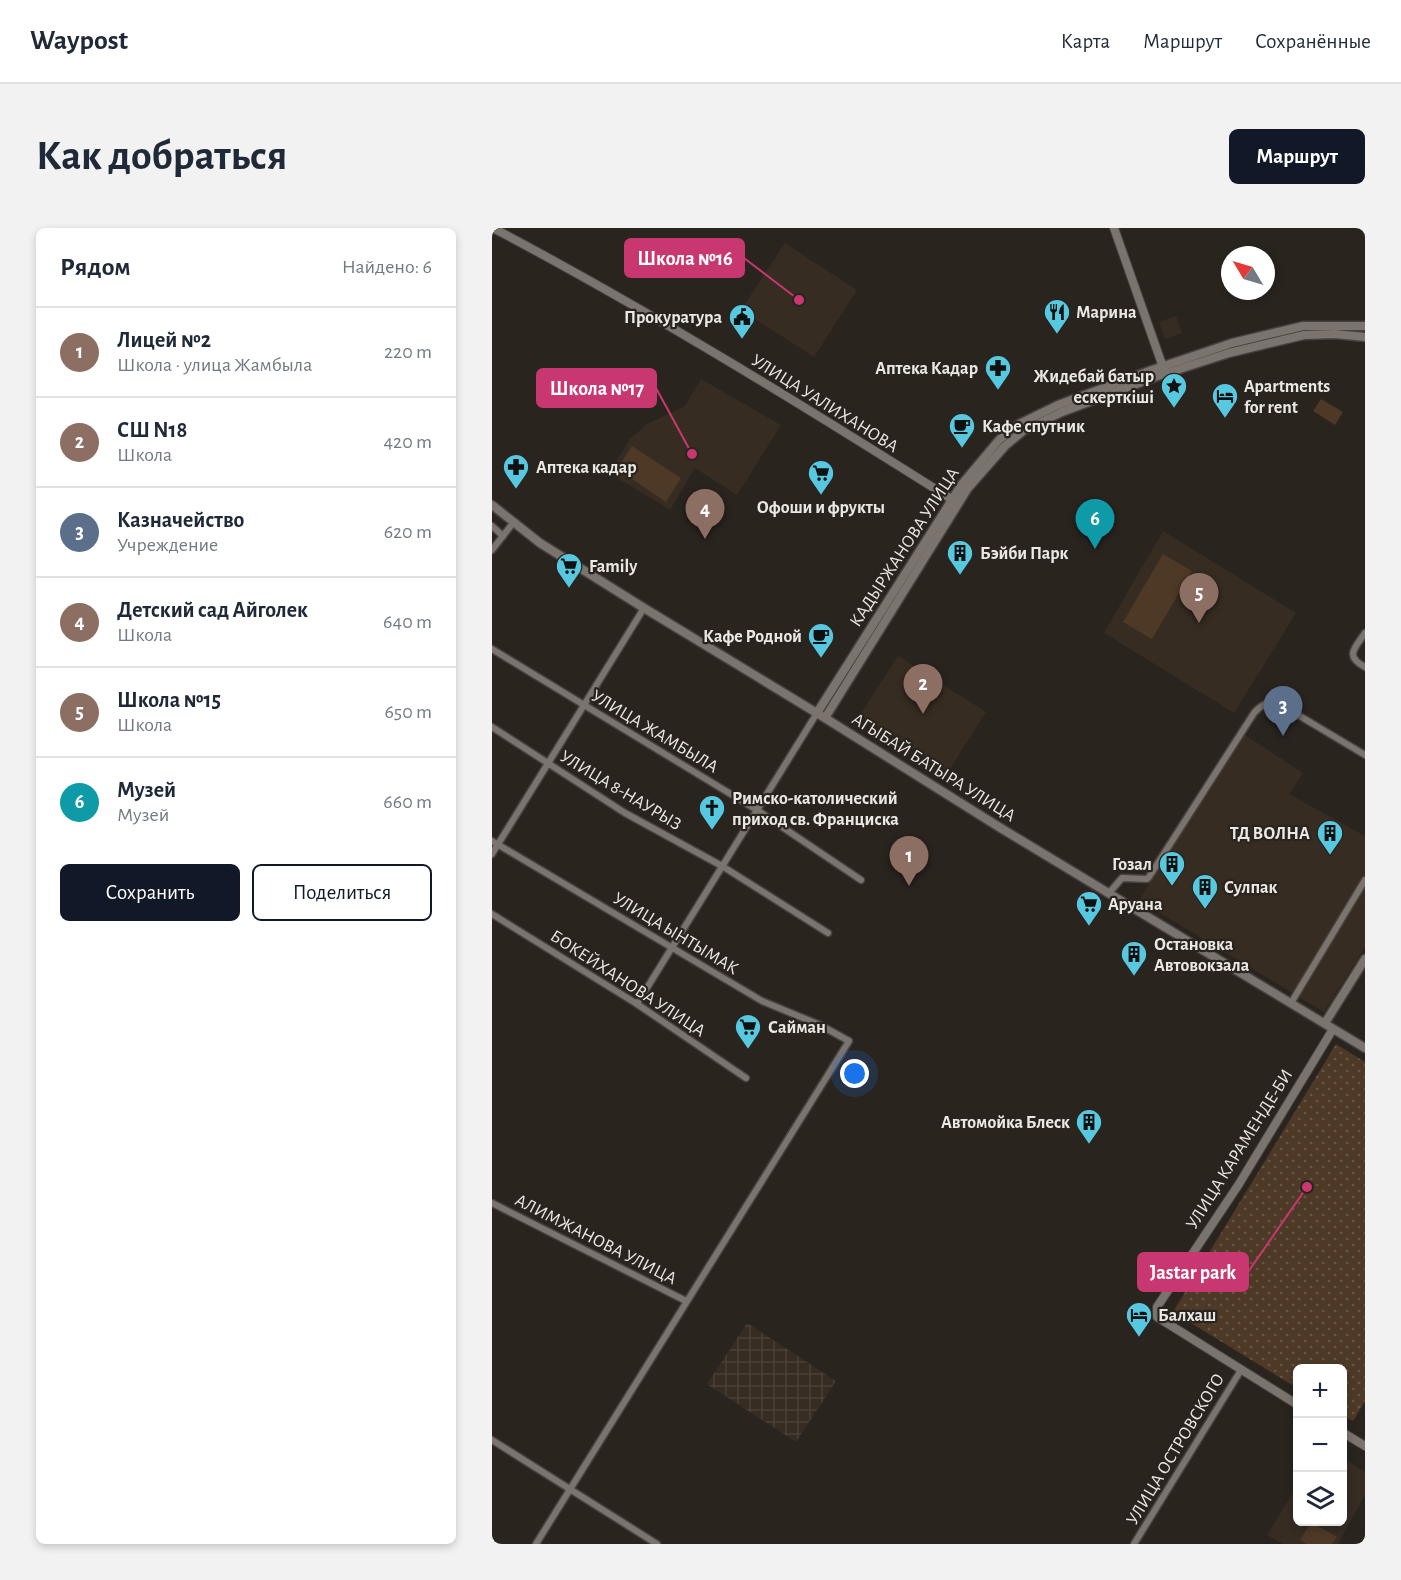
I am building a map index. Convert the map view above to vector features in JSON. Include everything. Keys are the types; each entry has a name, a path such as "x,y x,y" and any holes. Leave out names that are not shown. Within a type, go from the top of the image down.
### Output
{"main road":[{"name":"КАДЫРЖАНОВА УЛИЦА","path":"817,713 982,459 1019,424 1058,405 1164,370 1232,343 1304,326 1365,326"},
{"name":"КАДЫРЖАНОВА УЛИЦА","path":"1164,370 1304,335 1335,334 1365,337"},
{"name":"КАДЫРЖАНОВА УЛИЦА","path":"825,718 955,501"},
{"name":"АГЫБАЙ БАТЫРА УЛИЦА","path":"492,505 540,543 644,608 922,780 1365,1048"},
{"path":"1325,1023 1365,959"}],"street":[{"name":"УЛИЦА УАЛИХАНОВА","path":"493,228 649,313 955,501"},
{"path":"1114,228 1164,370"},
{"path":"492,550 513,523"},
{"path":"492,526 503,536"},
{"path":"492,854 495,843 548,763 644,608"},
{"path":"1365,633 1353,650 1353,656 1355,661 1365,667"},
{"name":"УЛИЦА ЖАМБЫЛА","path":"492,649 757,810 861,880"},
{"path":"1109,893 1122,878 1147,879 1149,877 1254,713 1264,704 1274,703 1283,706 1365,755"},
{"name":"КАДЫРЖАНОВА УЛИЦА","path":"637,1004 817,713"},
{"name":"УЛИЦА 8-НАУРЫЗ","path":"492,727 625,813 722,866 828,933"},
{"name":"УЛИЦА ЫНТЫМАК","path":"495,843 762,1001 849,1041 686,1301"},
{"path":"1291,1003 1365,880"},
{"name":"БОКЕЙХАНОВА УЛИЦА","path":"492,914 637,1004 746,1078"},
{"name":"УЛИЦА КАРАМЕНДЕ-БИ","path":"1241,1370 1157,1317 1157,1307 1239,1184 1333,1029"},
{"name":"АЛИМЖАНОВА УЛИЦА","path":"492,1203 686,1301"},
{"path":"536,1544 686,1301"},
{"path":"1241,1370 1293,1401"},
{"name":"УЛИЦА ОСТРОВСКОГО","path":"1134,1544 1241,1370"},
{"path":"1347,1435 1365,1446"},
{"path":"492,1440 657,1544"}],"shaded area":[{"path":"785,243 857,290 814,357 741,310"},
{"path":"1176,316 1182,333 1165,339 1159,322"},
{"path":"701,379 781,425 737,495 695,468 670,510 609,473 630,439 647,424 685,406"},
{"path":"1321,399 1343,412 1335,425 1313,411"},
{"path":"632,446 681,478 666,502 617,469"},
{"path":"1163,531 1296,613 1234,713 1104,633"},
{"path":"1163,554 1192,571 1152,639 1123,622"},
{"path":"898,656 986,712 948,772 860,715"},
{"path":"1245,735 1303,773 1289,794 1365,836 1365,947 1324,1012 1139,900"},
{"path":"1336,1044 1365,1062 1365,1401 1353,1421 1347,1417 1347,1364 1293,1364 1293,1386 1173,1312"},
{"path":"747,1323 836,1381 796,1442 707,1384"},
{"path":"1347,1461 1365,1472 1365,1495 1338,1544 1283,1544 1267,1535 1293,1493 1293,1526 1347,1526"},
{"path":"1309,1526 1318,1526 1337,1537 1332,1544 1307,1544 1300,1540"}],"place":[{"name":"Школа №16","path":"799,300"},
{"name":"Марина","path":"1057,335"},
{"name":"Прокуратура","path":"742,340"},
{"name":"Аптека Кадар","path":"998,391"},
{"name":"Жидебай батыр ескерткіші","path":"1174,409"},
{"name":"Apartments for rent","path":"1225,419"},
{"name":"Кафе спутник","path":"962,449"},
{"name":"Школа №17","path":"692,454"},
{"name":"Аптека кадар","path":"516,490"},
{"name":"Офоши и фрукты","path":"821,496"},
{"name":"Детский сад Айголек","path":"705,539"},
{"name":"Музей","path":"1095,549"},
{"name":"Бэйби Парк","path":"960,576"},
{"name":"Family","path":"569,589"},
{"name":"Школа №15","path":"1199,623"},
{"name":"Кафе Родной","path":"821,659"},
{"name":"СШ N18","path":"923,714"},
{"name":"Казначейство","path":"1283,736"},
{"name":"Римско-католический приход св. Франциска","path":"712,831"},
{"name":"ТД ВОЛНА","path":"1330,856"},
{"name":"Лицей №2","path":"909,886"},
{"name":"Гозал","path":"1172,887"},
{"name":"Сулпак","path":"1205,910"},
{"name":"Аруана","path":"1089,927"},
{"name":"Остановка Автовокзала","path":"1134,977"},
{"name":"Сайман","path":"748,1050"},
{"name":"Автомойка Блеск","path":"1089,1145"},
{"name":"Jastar park","path":"1307,1187"},
{"name":"Балхаш","path":"1139,1338"}]}
